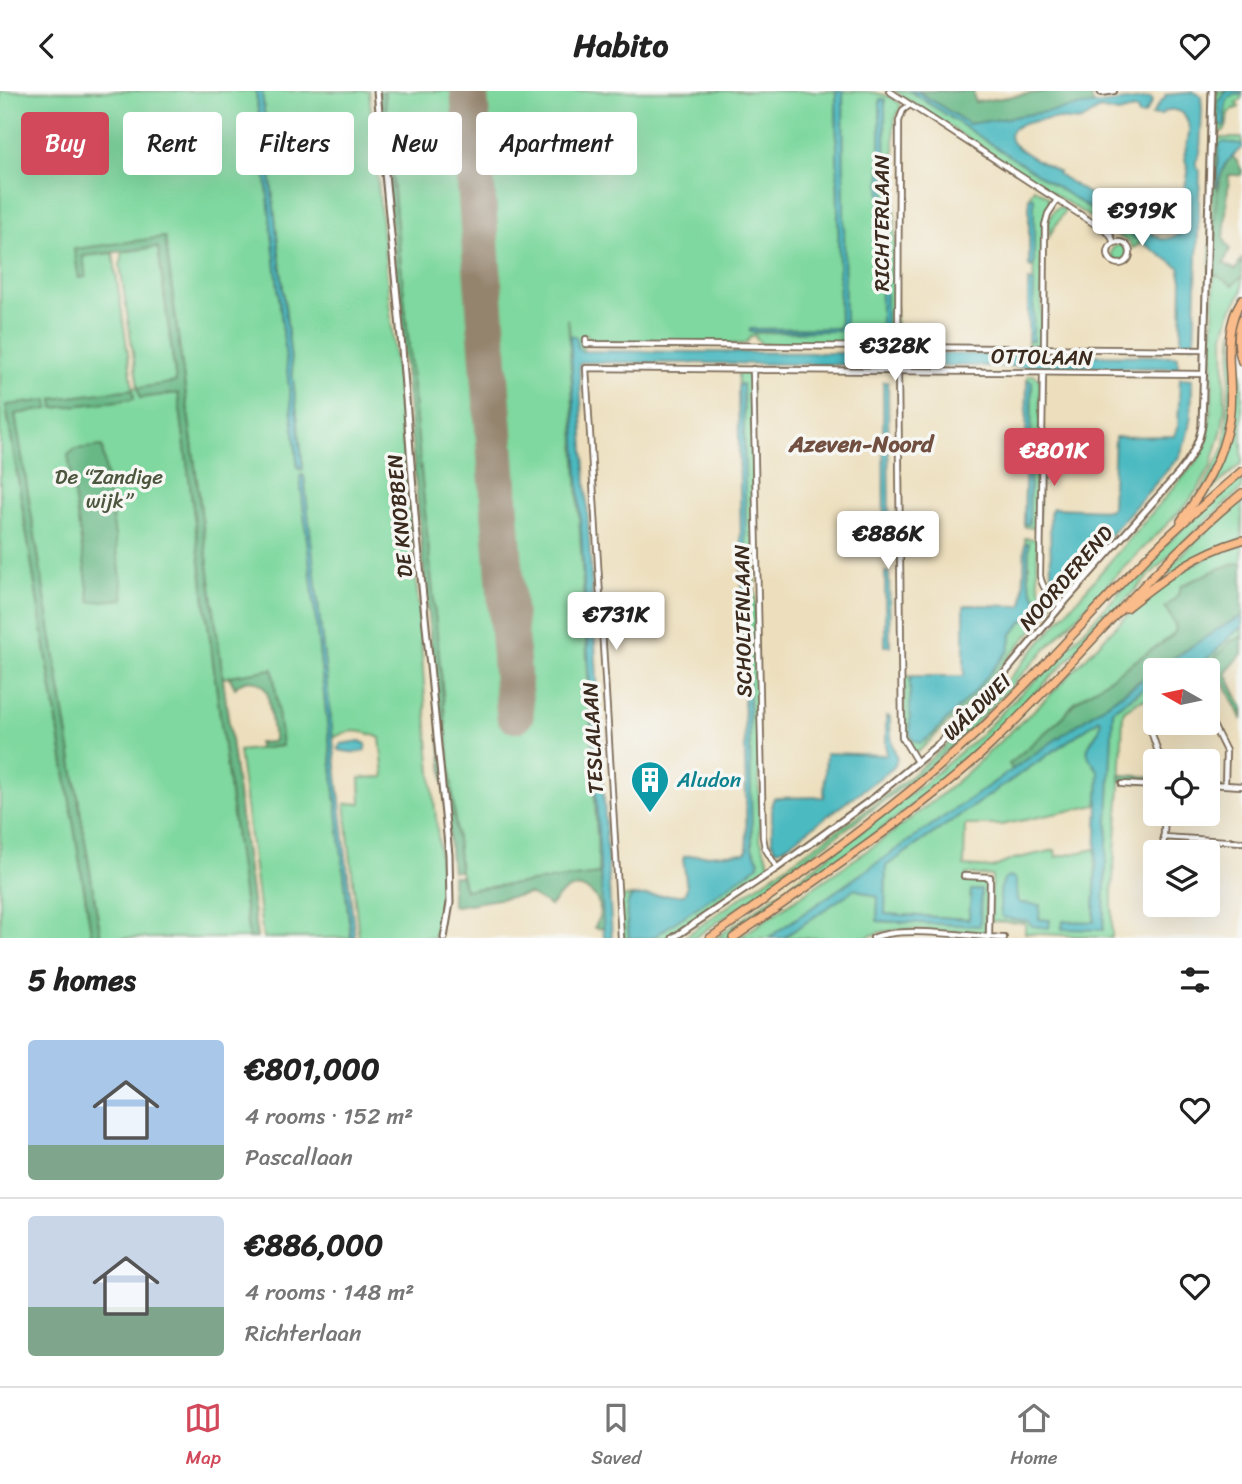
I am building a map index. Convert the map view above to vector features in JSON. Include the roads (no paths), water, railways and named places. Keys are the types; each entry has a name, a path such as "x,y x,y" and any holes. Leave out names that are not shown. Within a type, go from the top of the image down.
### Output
{"highway":[{"path":"1173,532 1211,476 1224,443 1230,404 1230,329 1235,310 1242,299"},
{"path":"1242,319 1238,342 1242,362"},
{"name":"WÂLDWEI","path":"710,938 833,851 923,781 1013,698 1173,532 1242,471"},
{"name":"WÂLDWEI","path":"733,938 822,878 919,806 979,756 1178,551 1242,493"},
{"path":"1104,627 1178,569 1242,540"}],"street":[{"name":"DE KNOBBEN","path":"377,91 449,855 450,903 444,938"},
{"path":"888,91 1110,234 1114,243"},
{"path":"1100,91 1114,91"},
{"name":"NOORDEREND","path":"673,938 777,868 876,796 940,743 976,706 1191,457 1202,425 1213,92"},
{"name":"RICHTERLAAN","path":"910,105 903,110 899,121 898,369 902,737 917,762"},
{"path":"1044,348 1045,225 1057,200"},
{"path":"1114,243 1125,244 1130,251 1124,264 1112,263 1108,256 1114,243"},
{"name":"OTTOLAAN","path":"586,339 586,344 753,343 898,349 1203,351"},
{"name":"OTTOLAAN","path":"586,368 1203,374"},
{"name":"TESLALAAN","path":"586,368 621,938"},
{"name":"SCHOLTENLAAN","path":"753,369 763,837 765,848 777,868"},
{"path":"1043,373 1040,576 1049,595 1061,606"},
{"path":"1218,735 1226,751 1225,785"},
{"path":"1122,784 1143,785"},
{"path":"1220,785 1242,786"},
{"path":"1164,826 1164,840"},
{"path":"1164,837 1242,842"},
{"path":"964,876 990,877 992,938"},
{"path":"873,938 918,933 1004,938"}],"water":[{"path":"256,91 262,91 264,112 258,112"},
{"path":"836,91 843,91 845,328 842,331 750,332 750,329 840,326"},
{"path":"910,91 917,91 969,124 1151,98 1152,102 1144,115 1138,115 1138,111 1134,109 1118,113 1100,109 1081,120 1053,119 1024,124 1012,131 1010,136 1020,149 1161,239 1176,236 1186,225 1182,200 1188,173 1185,154 1189,129 1184,114 1178,111 1169,110 1161,115 1152,115 1165,99 1165,95 1194,92 1201,96 1200,153 1196,161 1200,171 1194,345 1187,342 1181,345 1182,280 1179,267"},
{"path":"1226,91 1242,91 1242,95 1228,99 1223,127 1219,124 1219,102"},
{"path":"880,99 885,102 886,338 881,338"},
{"path":"1222,142 1242,144 1242,147 1225,164 1216,188 1219,145"},
{"path":"266,175 271,175 303,469 298,469"},
{"path":"1029,197 1034,197 1032,267 1029,266"},
{"path":"1028,281 1034,282 1033,341 1028,341"},
{"path":"570,336 575,336 581,351 1178,356 1178,368 579,364 612,938 604,938"},
{"path":"1180,378 1192,379 1192,389 1189,428 1179,457 1063,588 1058,590 1051,579 1050,514 1053,508 1109,510 1112,507 1115,437 1174,436 1178,426"},
{"path":"1027,380 1032,381 1031,433 1026,434"},
{"path":"883,382 888,382 889,547 884,547"},
{"path":"741,384 752,848 759,861 758,866 652,938 629,938 629,900 632,896 685,893 685,856 747,851 738,386"},
{"path":"1026,447 1031,447 1029,524 1024,524"},
{"path":"302,475 355,938 351,938 300,477"},
{"path":"1025,543 1029,543 1030,585 1043,610 1035,618 1023,621 1012,634 1009,650 975,691 933,734 921,743 915,741 910,732 912,676 964,676 964,606 1023,604"},
{"path":"885,572 889,572 890,646 885,646"},
{"path":"1242,616 1242,628 1208,658 1174,658"},
{"path":"1143,679 1143,689 1113,710 1103,930 1062,929 1063,921 1094,922 1099,772 1090,759 1088,748 1098,732 1100,719 886,866 885,914 969,919 971,890 981,890 980,926 877,921 878,897 855,889 783,938 768,938"},
{"path":"886,716 890,717 896,758 893,768 785,847 775,849 772,842 774,798 824,797 826,753 886,755"},
{"path":"360,741 366,744 366,750 353,752 338,748 341,744"},
{"path":"1008,877 1013,877 1016,881 1017,900 1020,903 1040,905 1039,919 1050,920 1049,928 1032,926 1028,921 1001,915 1001,889"}],"place":[{"name":"Aludon","path":"650,814"}],"district":[{"name":"Azeven-Noord","path":"861,444"}],"park label":[{"name":"De “Zandige wijk”","path":"109,489"}]}
